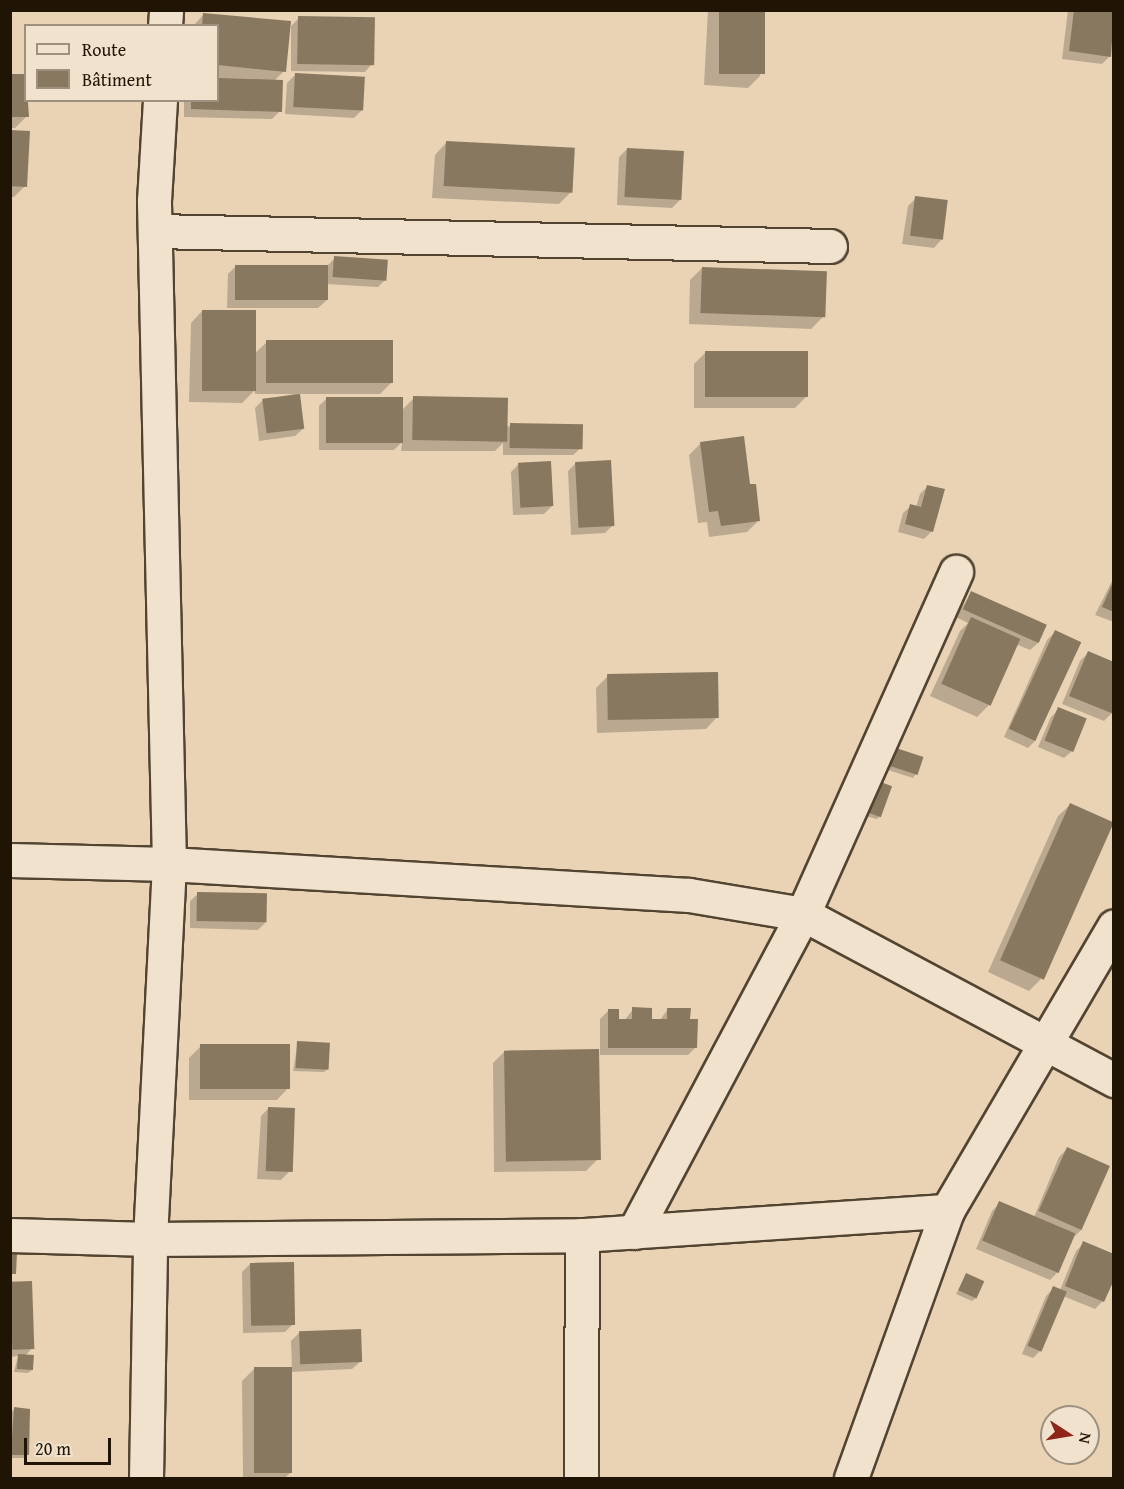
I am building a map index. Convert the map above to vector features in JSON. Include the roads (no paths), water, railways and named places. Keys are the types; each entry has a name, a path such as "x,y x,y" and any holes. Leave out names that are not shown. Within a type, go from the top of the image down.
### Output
{"street":[{"path":"146,1479 150,1239 169,864 155,231 160,102"},
{"path":"155,231 830,246"},
{"path":"634,1232 803,914 956,572"},
{"path":"10,860 169,864 689,896 803,914 1113,1080"},
{"path":"851,1479 947,1211 1042,1042 1113,926"},
{"path":"10,1235 150,1239 582,1235 947,1211"},
{"path":"581,1479 582,1235"}]}
